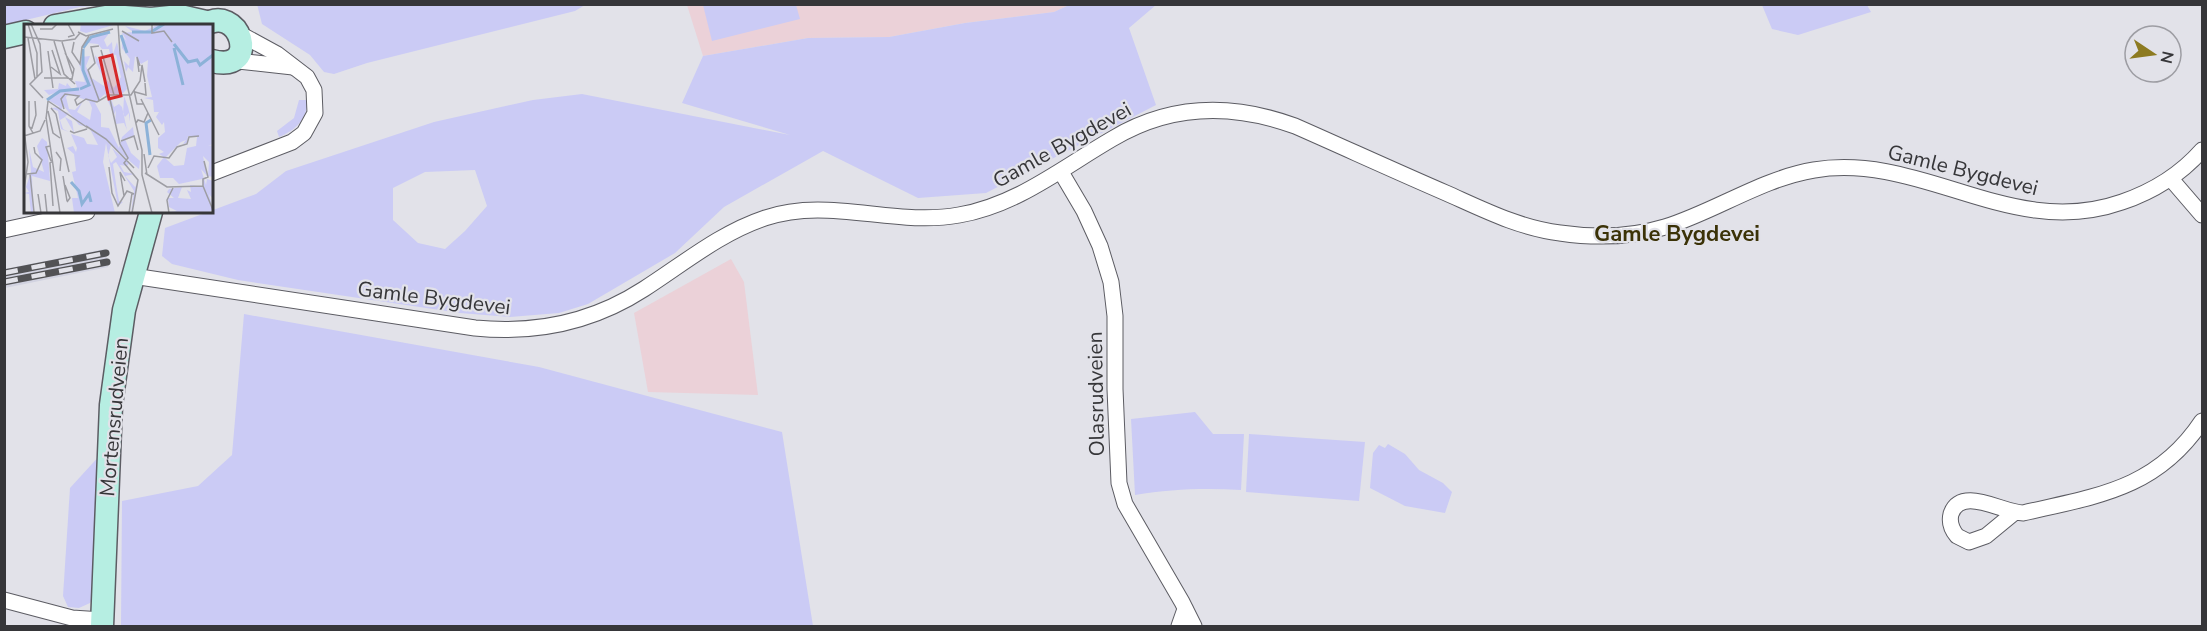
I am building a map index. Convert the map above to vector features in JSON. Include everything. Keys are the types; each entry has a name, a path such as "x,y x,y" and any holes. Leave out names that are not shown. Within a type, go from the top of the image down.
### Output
{"street":[{"path":"64,24 97,17 129,16 157,22 180,16 239,21 293,67 308,76 314,90 315,113 299,138 213,173"},
{"path":"219,66 238,52 242,41 239,21"},
{"path":"4,37 24,32"},
{"path":"219,66 293,67"},
{"name":"Gamle Bygdevei","path":"133,276 475,328 525,330 573,321 602,311 644,289 724,236 775,214 820,209 905,217 957,216 991,208 1061,172 1113,138 1143,123 1183,113 1210,110 1237,111 1267,116 1295,126 1504,218 1543,230 1581,235 1623,234 1666,227 1773,181 1798,173 1828,168 1888,171 2012,207 2056,213 2084,211 2115,205 2147,192 2171,179 2202,150"},
{"name":"Olasrudveien","path":"1061,172 1084,211 1111,282 1115,316 1119,483 1122,494 1140,532 1182,602 1194,627"},
{"path":"2171,179 2202,215"},
{"path":"4,230 82,213"},
{"name":"Mortensrudveien","path":"102,623 111,405 124,310 150,216"},
{"path":"2014,513 2024,513 2100,495 2128,485 2173,455 2202,421"},
{"path":"4,600 72,618 102,623"},
{"path":"1179,627 1185,609"}],"shaded area":[{"path":"257,4 585,5 575,11 367,63 334,74 324,72 310,55 262,24"},
{"path":"4,5 101,5 80,7 5,25"},
{"path":"687,5 1069,5 1054,12 965,23 889,37 808,38 703,56"},
{"path":"703,5 796,5 800,19 712,41"},
{"path":"1069,5 1156,5 1129,28 1156,105 986,193 918,198 823,151 724,207 675,253 588,304 559,313 510,317 460,313 238,280 172,264 162,256 165,228 205,213 213,213 213,210 256,194 286,171 434,122 533,100 582,94 790,135 682,103 703,56 808,38 889,37 965,23 1054,12","holes":["475,170 487,206 445,249 418,243 393,220 393,188 425,172"]},
{"path":"1762,5 1867,5 1871,12 1798,35 1772,29"},
{"path":"299,100 308,100 303,118 291,131 279,137 277,131 294,118"},
{"path":"105,249 108,267 5,288 5,269"},
{"path":"731,259 744,282 758,395 648,392 634,313"},
{"path":"244,314 539,367 782,432 813,626 121,626 122,501 198,486 232,455"},
{"path":"1195,412 1213,434 1244,434 1241,490 1162,491 1135,495 1131,419"},
{"path":"1249,434 1365,442 1359,501 1246,492"},
{"path":"1388,444 1405,454 1419,470 1443,483 1452,492 1445,513 1405,506 1370,488 1373,453 1379,445 1385,448"},
{"path":"102,453 94,592 90,603 79,608 68,607 63,596 70,488"}],"railway":[{"path":"4,273 106,253"},
{"path":"4,282 107,262"}],"district":[{"name":"Gamle Bygdevei","path":"1677,234"}]}
